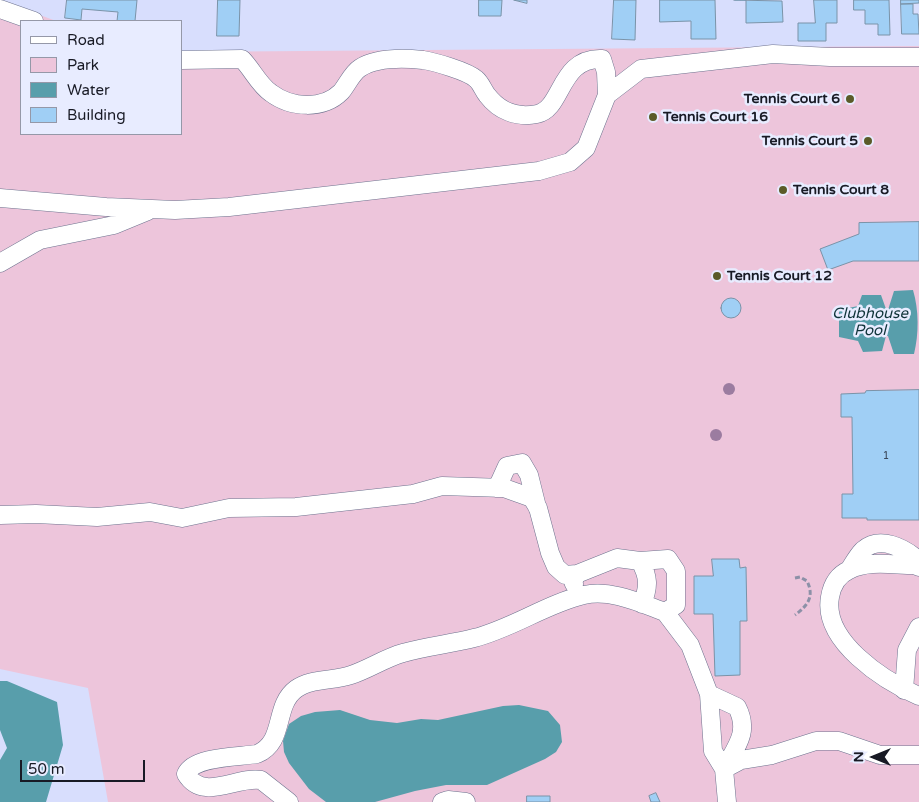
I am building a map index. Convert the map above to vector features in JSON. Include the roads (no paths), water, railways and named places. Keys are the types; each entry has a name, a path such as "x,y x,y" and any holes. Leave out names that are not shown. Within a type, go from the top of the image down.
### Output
{"street":[{"path":"0,9 31,20"},
{"path":"607,95 640,69 773,54 830,57 919,57"},
{"path":"0,198 106,207 228,207 539,171 570,162 586,148 607,95 606,72 602,59 592,58 579,63 569,74 549,106 539,114 522,115 508,113 488,97 476,78 447,66 422,60 377,60 358,69 340,92 328,101 317,105 285,102 270,93 242,59 182,60"},
{"path":"0,263 40,240 114,225 155,208"},
{"path":"497,488 507,466 522,463 529,475 550,553 556,567 565,575 577,574 617,558 640,561 668,559 676,571 677,599 676,605 665,612"},
{"path":"0,515 36,514 97,517 150,512 168,517 187,518 229,508 296,507 413,494 442,486 504,488 532,498 538,508"},
{"path":"911,693 862,661 836,632 828,606 834,583 849,570 862,551 870,545 895,545 905,549 919,561"},
{"path":"640,561 647,574 648,590 642,604"},
{"path":"849,570 868,564 914,565 919,567"},
{"path":"577,574 573,581 577,590 584,595"},
{"path":"289,802 260,779 236,781 207,788 197,786 186,774 189,767 199,762 257,754 265,751 276,738 283,707 288,696 298,688 349,676 404,652 474,638 584,595 606,594 665,612 690,645 709,694 713,751 724,769 727,802"},
{"path":"911,693 907,650 919,626"},
{"path":"709,694 736,707 743,725 741,737 724,769"},
{"path":"724,769 741,760 772,755 816,741 839,741 880,755 919,756"},
{"path":"257,754 260,779"},
{"path":"442,802 448,800 466,802"}],"water":[{"name":"Clubhouse Pool","path":"913,290 918,322 914,354 894,354 888,336 886,336 882,351 863,352 858,341 839,337 839,310 858,306 862,295 881,295 888,310 894,291"},
{"path":"0,681 7,681 57,702 63,745 46,802 0,802 0,760 7,748 0,730"},
{"path":"519,705 548,711 560,725 562,742 556,752 545,759 487,785 446,785 375,802 326,802 309,789 289,763 284,752 283,741 289,724 301,716 315,712 340,710 370,720 397,723 421,719 438,720 503,706"}],"place":[{"name":"Tennis Court 6","path":"850,99"},
{"name":"Tennis Court 16","path":"653,117"},
{"name":"Tennis Court 5","path":"868,141"},
{"name":"Tennis Court 8","path":"783,190"},
{"name":"Tennis Court 12","path":"717,276"}]}
